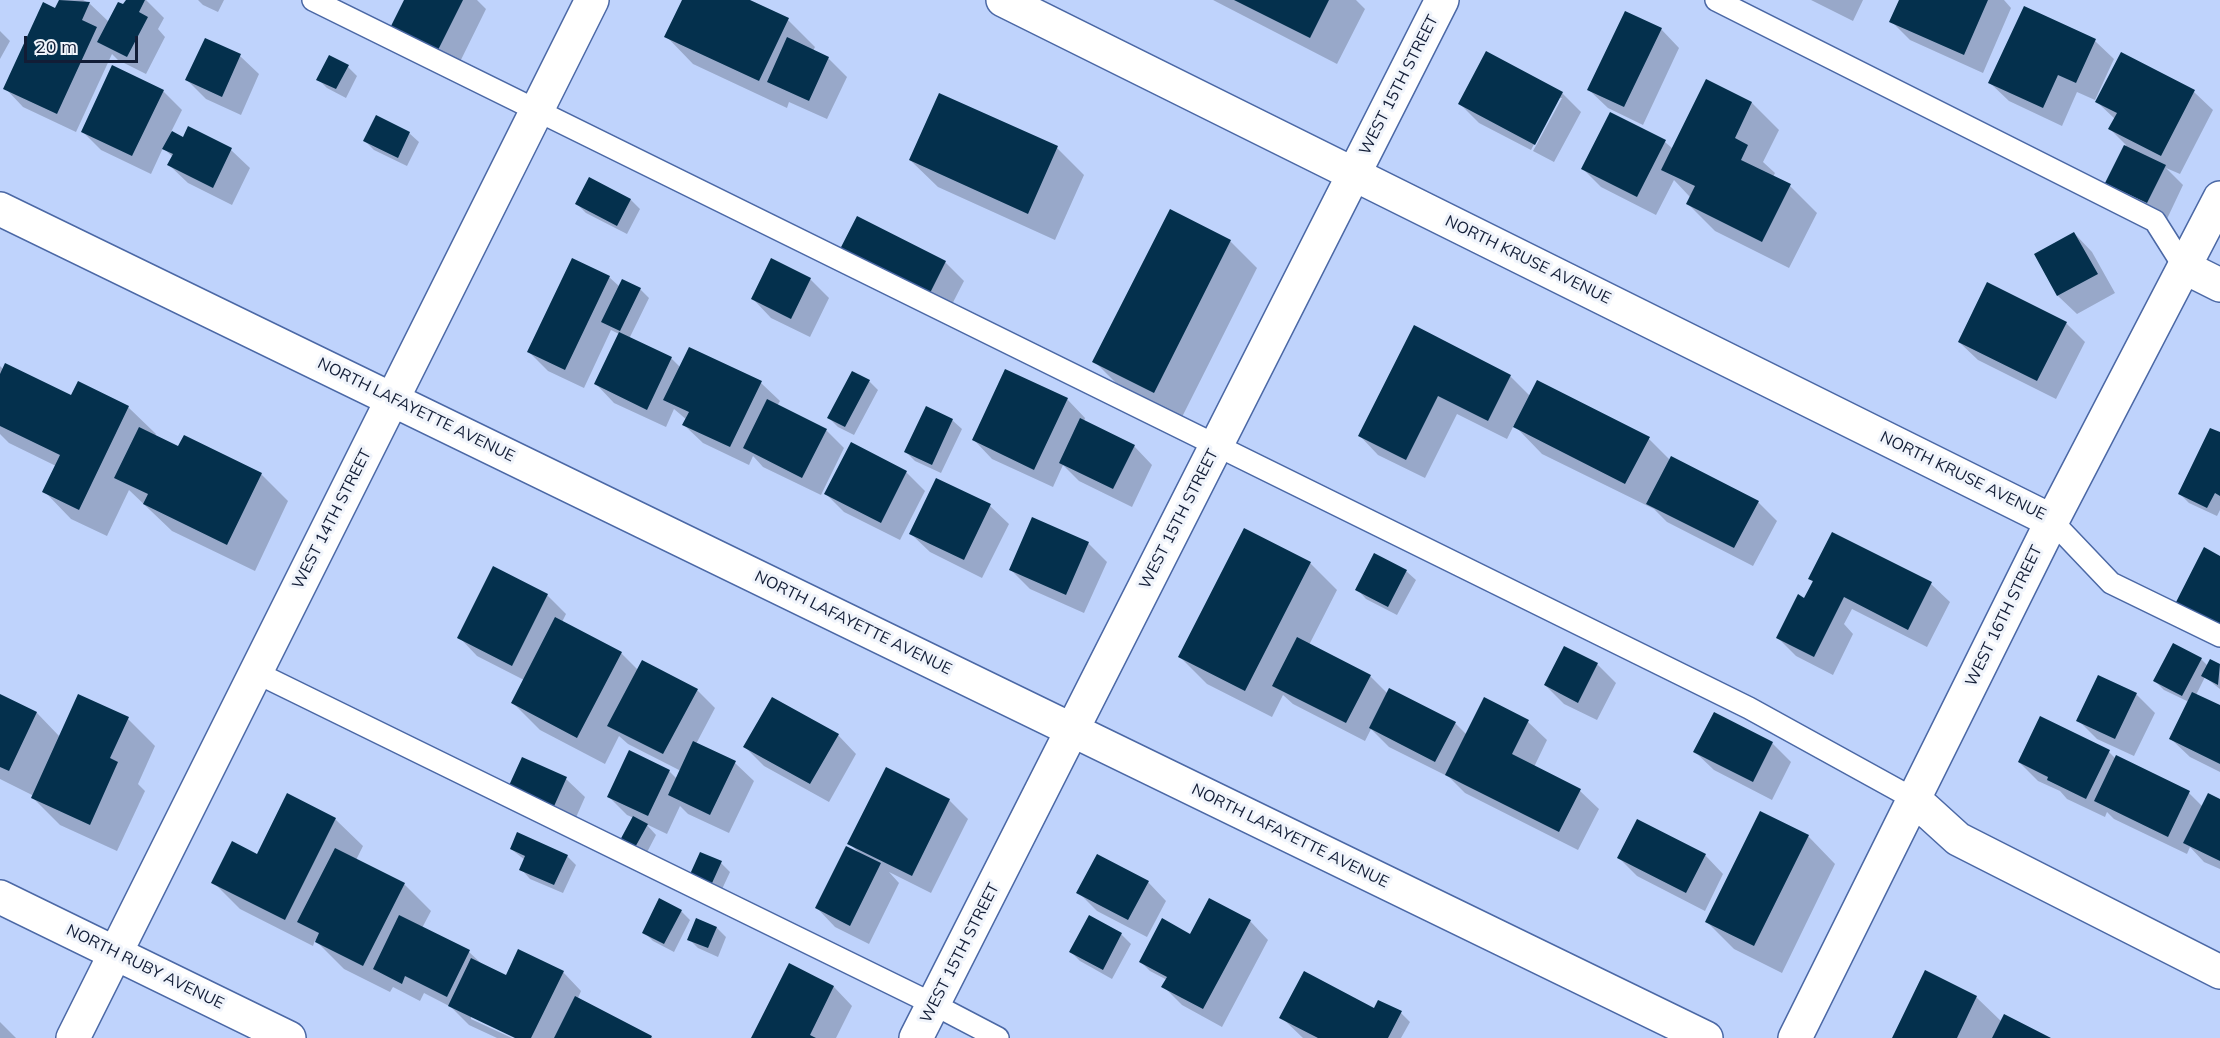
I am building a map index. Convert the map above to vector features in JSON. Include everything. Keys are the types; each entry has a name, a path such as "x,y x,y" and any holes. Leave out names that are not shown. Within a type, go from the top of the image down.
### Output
{"street":[{"name":"WEST 14TH STREET","path":"73,1038 592,0"},
{"name":"NORTH KRUSE AVENUE","path":"1003,0 2052,521"},
{"name":"WEST 15TH STREET","path":"916,1038 1442,0"},
{"name":"WEST 16TH STREET","path":"1795,1038 2052,521 2220,198"},
{"name":"NORTH LAFAYETTE AVENUE","path":"0,209 1706,1038"},
{"path":"2184,267 2220,285"},
{"path":"1914,799 1958,839 2220,972"},
{"name":"NORTH RUBY AVENUE","path":"0,897 289,1038"}],"lane":[{"path":"312,0 1749,708 1914,799"},
{"path":"1716,0 2155,221 2184,267"},
{"path":"2052,521 2111,583 2220,636"},
{"path":"255,672 998,1038"}],"building":[{"path":"59,0 90,2 82,20 97,27 57,114 3,89 43,2 55,8"},
{"path":"126,0 145,0 139,12 148,17 127,57 97,42 118,2 123,4"},
{"path":"404,0 463,0 435,56 388,32"},
{"path":"682,0 750,0 789,18 759,81 664,37"},
{"path":"1234,0 1329,0 1310,38"},
{"path":"1899,0 1988,0 1964,55 1889,22"},
{"path":"2024,6 2096,39 2076,83 2058,75 2043,108 1988,83"},
{"path":"1625,11 1662,28 1624,107 1587,90"},
{"path":"787,37 829,57 809,101 767,82"},
{"path":"205,38 241,54 222,97 185,80"},
{"path":"1486,51 1563,92 1535,145 1458,104"},
{"path":"2121,52 2195,90 2161,156 2108,129 2117,113 2095,102"},
{"path":"329,55 349,65 336,89 316,80"},
{"path":"112,65 164,90 132,156 81,132"},
{"path":"1706,79 1752,102 1735,138 1748,145 1741,160 1791,184 1762,242 1686,204 1695,186 1661,170"},
{"path":"939,93 1058,146 1028,214 909,160"},
{"path":"1610,112 1666,140 1637,197 1581,169"},
{"path":"376,115 410,132 398,158 363,141"},
{"path":"188,126 232,148 213,188 167,165 173,154 162,149 172,131 183,137"},
{"path":"2124,145 2166,165 2147,203 2105,183"},
{"path":"589,177 631,199 617,226 575,204"},
{"path":"1170,209 1231,240 1154,393 1092,362"},
{"path":"857,216 946,261 927,299 838,253"},
{"path":"2074,232 2098,274 2057,296 2034,254"},
{"path":"572,258 610,276 565,370 527,352"},
{"path":"771,258 811,278 791,319 751,299"},
{"path":"622,279 641,288 620,331 601,322"},
{"path":"1987,282 2067,322 2037,381 1958,342"},
{"path":"1414,325 1511,375 1488,421 1438,396 1406,460 1358,436"},
{"path":"619,332 672,357 647,410 594,384"},
{"path":"689,347 762,381 730,447 682,425 689,412 663,400"},
{"path":"5,363 71,395 78,381 129,406 79,510 42,492 60,455 0,426 0,374"},
{"path":"1005,369 1068,398 1034,470 972,440"},
{"path":"852,371 870,380 845,427 827,418"},
{"path":"1537,380 1650,437 1625,484 1513,427"},
{"path":"767,399 827,429 802,478 743,448"},
{"path":"926,406 953,419 932,465 904,452"},
{"path":"1080,418 1135,445 1113,489 1059,463"},
{"path":"139,427 178,446 184,435 262,473 227,545 143,504 148,494 114,478"},
{"path":"2210,428 2220,432 2220,496 2215,493 2207,508 2178,494"},
{"path":"851,442 907,471 881,523 824,494"},
{"path":"1671,456 1759,501 1734,548 1646,504"},
{"path":"936,478 991,504 964,560 909,534"},
{"path":"1032,517 1089,542 1066,595 1009,570"},
{"path":"1244,528 1311,562 1245,691 1178,657"},
{"path":"1832,532 1932,582 1908,630 1844,597 1814,657 1776,638 1798,594 1804,598 1813,581 1808,579"},
{"path":"2204,547 2220,556 2220,632 2173,608"},
{"path":"1374,553 1407,570 1388,607 1355,590"},
{"path":"493,566 548,594 512,666 457,638"},
{"path":"555,617 622,652 577,738 511,703"},
{"path":"1297,637 1371,675 1346,723 1272,686"},
{"path":"2173,643 2202,658 2182,696 2153,681"},
{"path":"1564,646 1598,663 1578,703 1544,685"},
{"path":"2210,659 2220,664 2218,685 2201,676"},
{"path":"642,660 698,689 663,754 607,726"},
{"path":"2098,675 2137,693 2115,739 2076,721"},
{"path":"1389,688 1456,722 1435,762 1369,728"},
{"path":"2192,692 2220,705 2220,764 2169,739"},
{"path":"0,694 37,712 9,771 0,767"},
{"path":"78,694 129,717 110,758 118,762 90,825 31,798"},
{"path":"772,697 839,734 810,784 743,747"},
{"path":"1484,697 1529,720 1512,754 1581,789 1559,832 1445,775"},
{"path":"1714,712 1773,742 1753,782 1693,752"},
{"path":"2040,716 2110,750 2086,799 2047,780 2048,777 2018,762"},
{"path":"693,741 736,761 710,815 668,795"},
{"path":"629,750 670,770 648,816 607,797"},
{"path":"2116,755 2190,791 2168,837 2094,801"},
{"path":"522,757 567,777 551,813 506,792"},
{"path":"886,767 950,799 912,876 847,844"},
{"path":"287,793 336,818 285,920 211,883 232,841 257,854"},
{"path":"2208,793 2220,799 2220,861 2183,843"},
{"path":"1760,811 1809,835 1754,946 1705,922"},
{"path":"633,816 648,824 633,851 618,844"},
{"path":"1637,819 1706,854 1686,893 1617,858"},
{"path":"517,832 568,855 554,885 519,870 525,856 510,849"},
{"path":"846,846 881,863 850,926 815,908"},
{"path":"335,848 405,883 363,966 315,942 319,933 297,922"},
{"path":"700,852 722,861 708,892 686,883"},
{"path":"1097,854 1149,881 1128,920 1076,893"},
{"path":"659,898 682,910 664,944 642,933"},
{"path":"1209,898 1251,920 1203,1009 1161,987 1167,977 1139,962 1162,918 1190,934"},
{"path":"399,915 470,950 447,997 405,976 402,984 373,969"},
{"path":"1089,915 1122,933 1103,970 1069,952"},
{"path":"696,918 717,927 708,948 687,940"},
{"path":"518,949 564,971 531,1038 515,1038 448,1006 471,958 506,975"},
{"path":"789,963 834,986 810,1035 816,1038 751,1038"},
{"path":"1925,970 1977,996 1957,1038 1892,1038"},
{"path":"1304,971 1374,1008 1378,1000 1402,1011 1388,1038 1318,1038 1279,1018"},
{"path":"575,996 652,1036 651,1038 554,1038"},
{"path":"2004,1014 2051,1038 1992,1038"}]}
